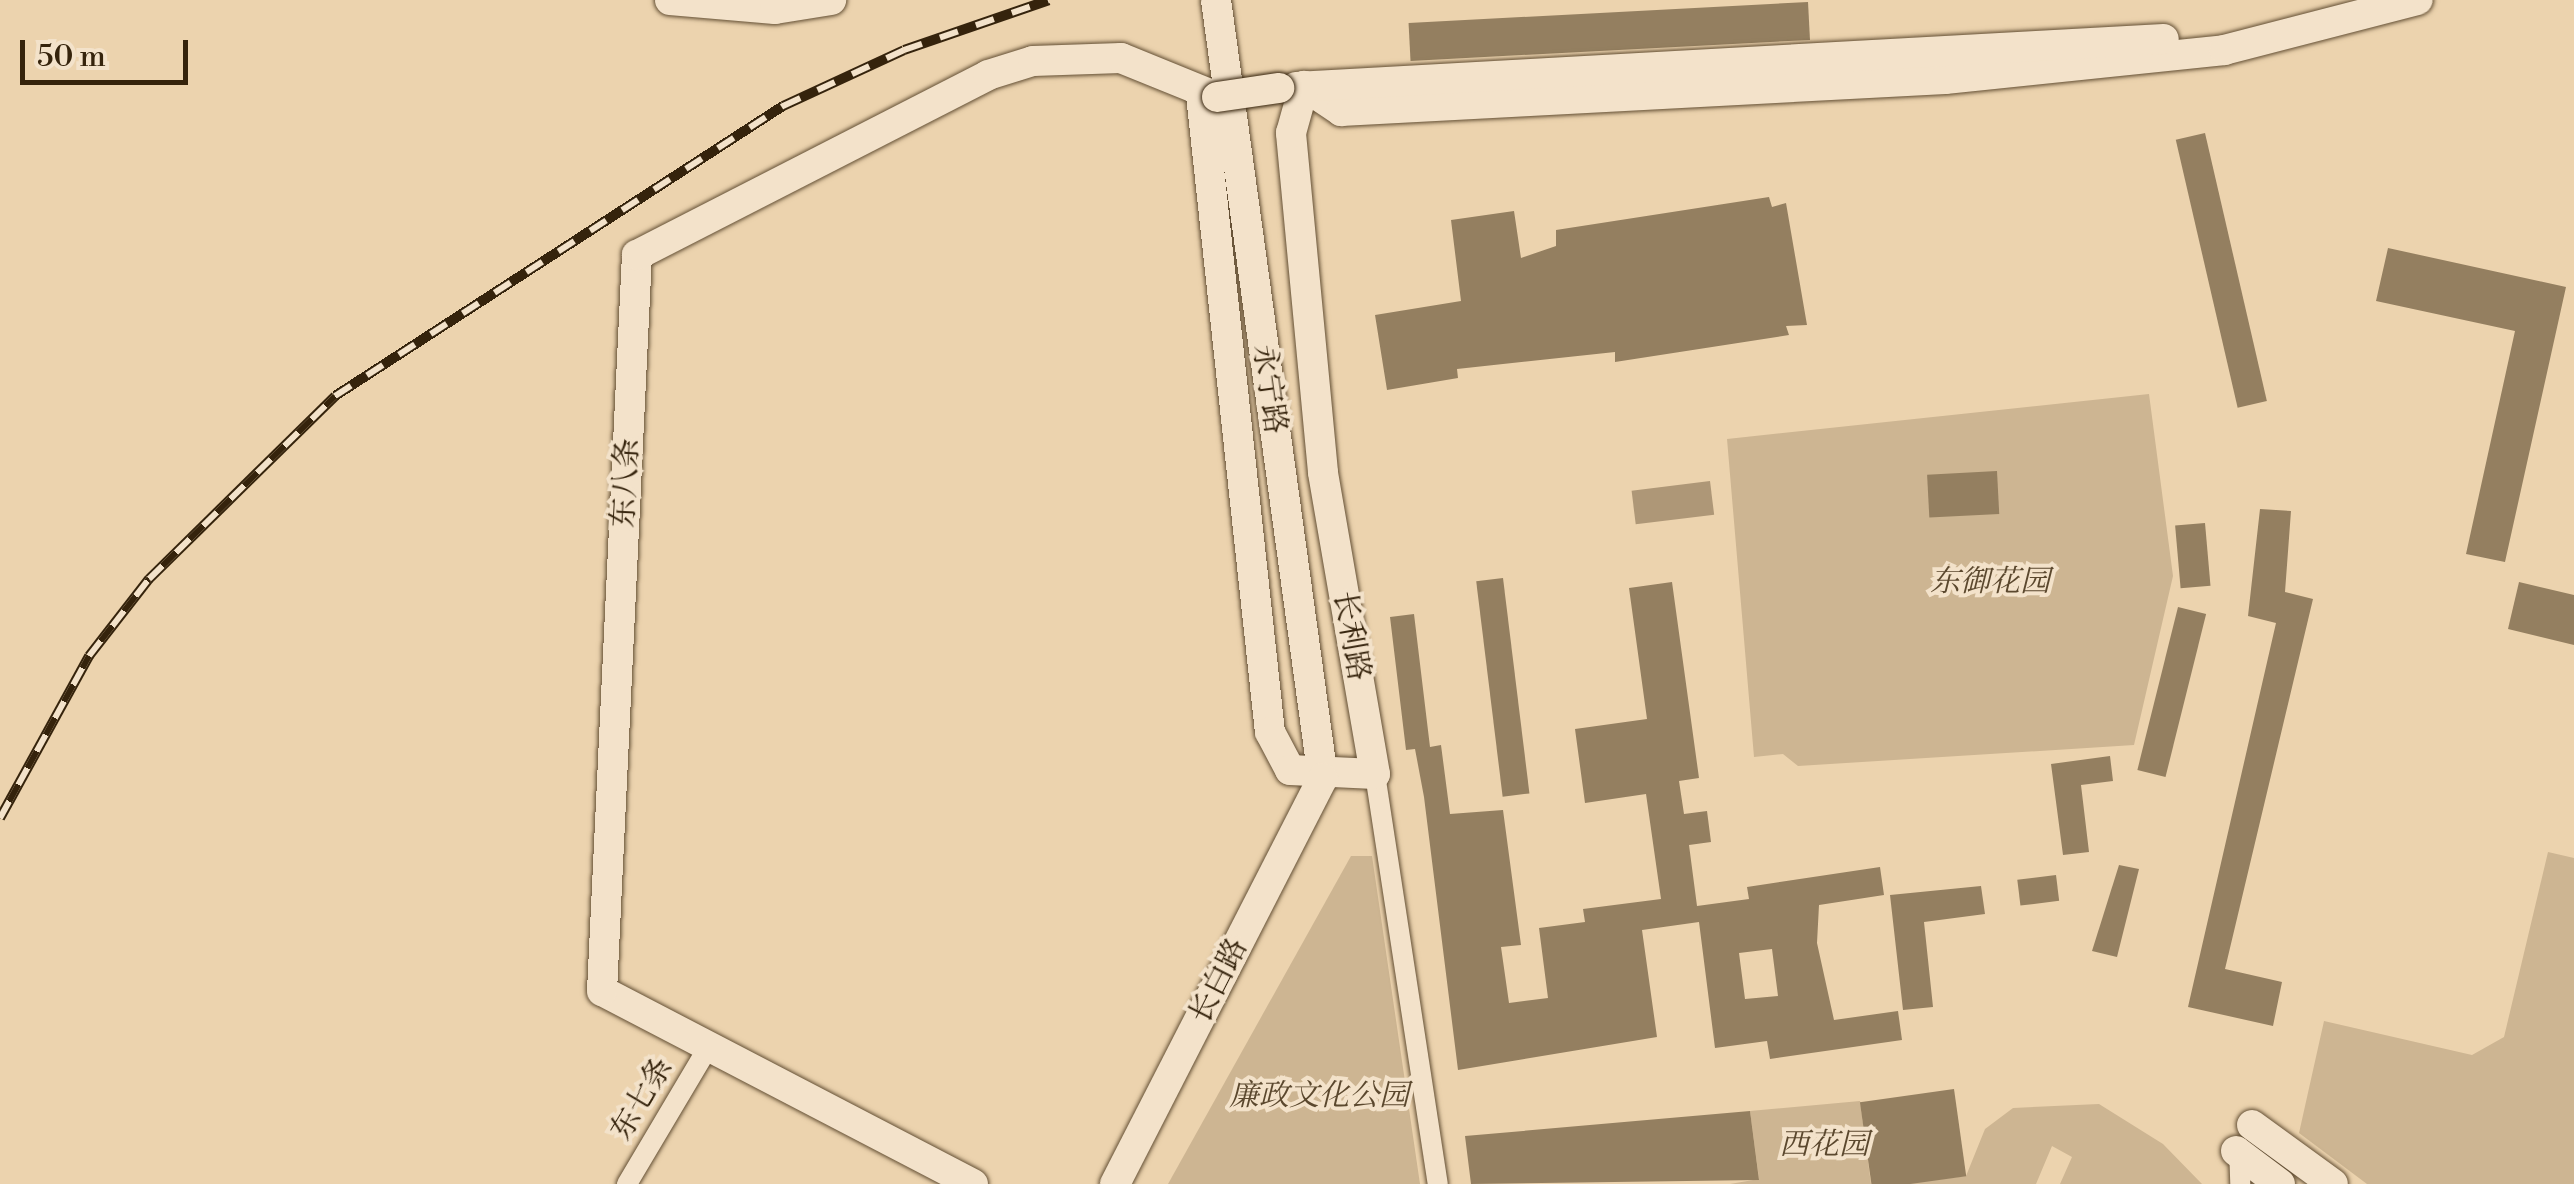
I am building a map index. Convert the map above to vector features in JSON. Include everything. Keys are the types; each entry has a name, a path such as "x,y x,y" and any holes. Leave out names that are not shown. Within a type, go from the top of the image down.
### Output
{"street":[{"path":"670,0 776,9 832,0"},
{"name":"永宁路","path":"1216,0 1323,778"},
{"path":"1375,774 1323,778 1290,770 1270,732 1209,96 1292,87 2146,41 2368,0"},
{"path":"1292,87 1341,111 1945,78 2224,50 2418,0"},
{"name":"东八条","path":"973,1184 602,991 637,254 988,75 1032,61 1121,58 1209,96"},
{"name":"长利路","path":"1292,87 1292,133 1323,472 1375,774 1438,1184"},
{"name":"长白路","path":"1115,1184 1323,778"},
{"name":"东七条","path":"626,1184 710,1044"},
{"path":"2240,1184 2236,1151 2252,1125 2333,1184"},
{"path":"2236,1151 2280,1184"}],"green space":[{"name":"东御花园","path":"2149,394 2173,576 2134,745 1798,766 1783,754 1754,757 1727,439"},
{"path":"2548,852 2574,858 2574,1184 2367,1184 2299,1133 2324,1021 2472,1055 2504,1037"},
{"name":"廉政文化公园","path":"1351,856 1372,856 1420,1184 1168,1184"},
{"name":"西花园","path":"1860,1101 1871,1184 1730,1184 1759,1179 1750,1111"},
{"path":"2099,1104 2163,1144 2202,1184 2060,1184 2072,1157 2052,1146 2036,1184 1902,1184 1966,1176 1985,1129 2013,1108"}],"shaded area":[{"path":"1710,481 1714,515 1636,524 1632,491"}],"building":[{"path":"1808,2 1810,40 1411,61 1409,23"},
{"path":"2205,133 2267,401 2238,408 2176,140"},
{"path":"1769,197 1772,207 1786,203 1807,325 1786,326 1789,335 1615,362 1615,352 1457,369 1458,378 1387,390 1375,315 1461,301 1451,220 1514,211 1521,258 1556,246 1556,230"},
{"path":"2388,248 2566,287 2505,562 2466,554 2515,331 2376,301"},
{"path":"1997,471 1999,514 1929,518 1927,475"},
{"path":"2260,509 2291,511 2285,592 2313,599 2225,969 2282,982 2273,1026 2188,1007 2276,623 2248,616"},
{"path":"2205,523 2210,586 2181,588 2175,526"},
{"path":"1503,578 1529,793 1503,797 1476,581"},
{"path":"1672,582 1699,778 1679,781 1684,814 1707,811 1711,842 1689,845 1697,906 1749,899 1747,887 1880,867 1884,895 1819,905 1817,943 1834,1020 1898,1011 1902,1040 1770,1059 1767,1041 1715,1048 1699,922 1642,930 1657,1037 1458,1070 1424,797 1415,749 1406,750 1390,617 1414,614 1430,747 1441,745 1450,814 1503,810 1521,945 1501,947 1509,1003 1548,998 1539,928 1585,922 1583,909 1661,899 1646,794 1585,803 1575,729 1647,719 1629,588","holes":["1772,949 1778,996 1745,999 1739,953"]},
{"path":"2519,582 2574,595 2574,645 2508,629"},
{"path":"2178,607 2206,614 2165,777 2137,770"},
{"path":"2110,756 2113,781 2081,785 2089,852 2063,855 2051,764"},
{"path":"2119,865 2139,869 2117,957 2092,951"},
{"path":"2056,875 2059,901 2020,906 2017,880"},
{"path":"1981,886 1985,914 1924,922 1933,1007 1903,1010 1890,895"},
{"path":"1954,1089 1966,1176 1910,1184 1871,1184 1860,1102"},
{"path":"1750,1111 1759,1180 1471,1184 1465,1136"}],"railway":[{"path":"0,818 89,656 149,579 335,396 783,106 904,50 1049,0"}]}
